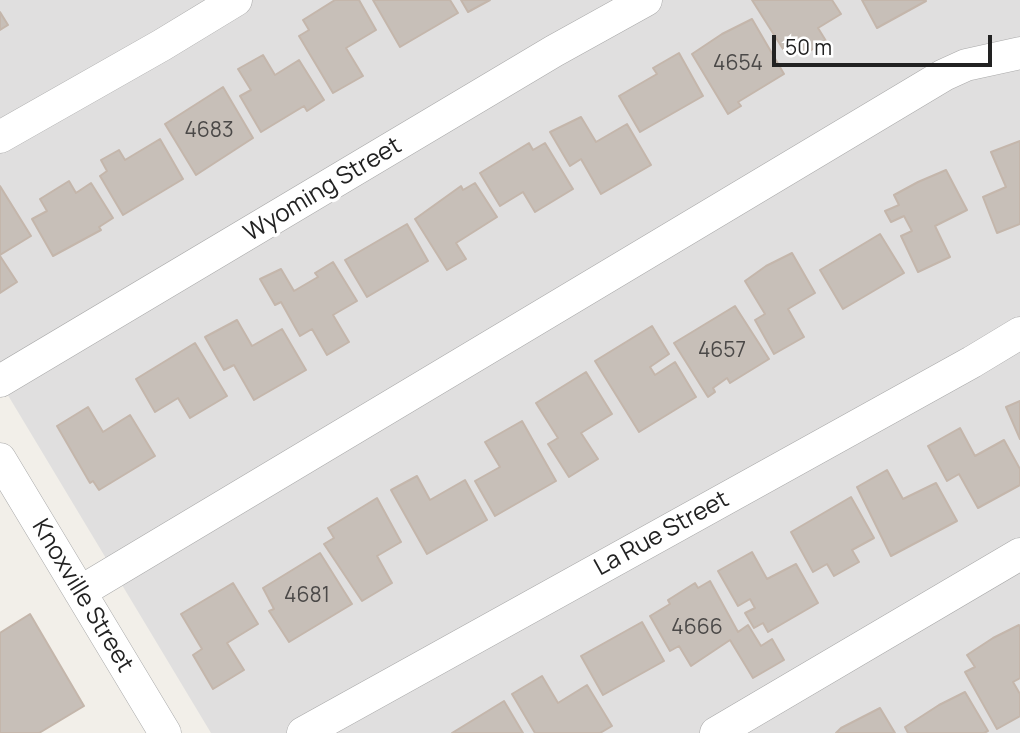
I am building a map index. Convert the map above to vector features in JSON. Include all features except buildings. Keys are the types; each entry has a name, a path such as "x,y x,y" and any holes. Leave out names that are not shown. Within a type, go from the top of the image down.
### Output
{"street":[{"path":"0,138 236,0"},
{"name":"Wyoming Street","path":"0,381 554,51 646,0"},
{"path":"80,592 944,75 966,65 1020,53"},
{"name":"La Rue Street","path":"303,733 1020,333"},
{"name":"Knoxville Street","path":"0,459 165,733"},
{"path":"716,733 1020,554"}],"shaded area":[{"path":"0,0 1020,0 1020,733 211,733 0,382"}]}
